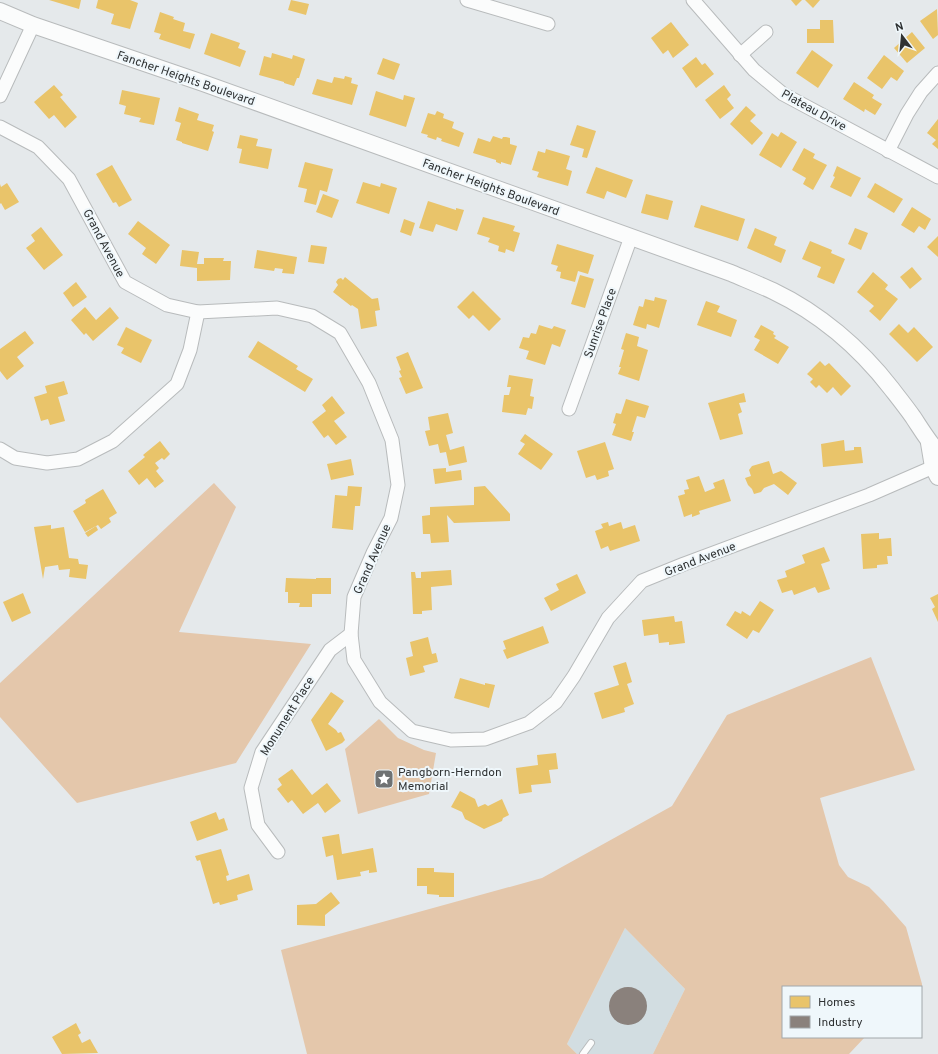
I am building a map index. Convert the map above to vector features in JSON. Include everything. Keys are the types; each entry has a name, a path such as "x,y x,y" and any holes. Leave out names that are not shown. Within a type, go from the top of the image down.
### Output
{"street":[{"path":"467,0 548,24"},
{"name":"Plateau Drive","path":"693,0 754,70 783,94 938,177"},
{"name":"Fancher Heights Boulevard","path":"0,11 33,25 203,83 631,237 738,276 774,292 808,312 843,337 868,360 895,392 934,447 936,470"},
{"path":"0,96 33,25"},
{"path":"740,55 766,32"},
{"path":"888,150 917,97 938,73"},
{"name":"Grand Avenue","path":"0,127 38,147 69,179 124,282 167,305 198,312 277,308 312,316 340,333 369,382 392,440 398,485 391,518 373,553 354,597 351,634 354,660 380,702 412,731 451,740 485,739 529,722 556,702 574,676 608,618 642,581 936,470"},
{"name":"Sunrise Place","path":"568,408 631,237"},
{"path":"0,449 15,458 47,463 78,459 113,441 177,384 190,350 198,312"},
{"name":"Monument Place","path":"278,852 258,825 251,788 262,752 330,650 351,634"}],"lane":[{"path":"583,1054 591,1043"}],"shaded area":[{"path":"214,483 236,507 179,632 311,644 236,763 77,803 0,717 0,683"},
{"path":"871,657 915,770 820,798 839,865 848,877 869,887 906,927 922,984 922,986 782,986 782,1038 864,1038 849,1054 653,1054 685,989 625,928 567,1044 577,1054 307,1054 281,950 542,878 672,806 727,715"},
{"path":"379,719 398,738 424,750 436,753 429,794 358,814 345,749"},
{"path":"625,928 685,989 653,1054 577,1054 567,1044"}],"building: Homes":[{"path":"49,0 81,0 79,9"},
{"path":"98,0 130,0 138,3 130,29 111,24 114,14 96,8"},
{"path":"291,0 309,4 306,15 288,10"},
{"path":"791,0 802,0 796,6"},
{"path":"805,0 820,0 813,8"},
{"path":"937,9 938,35 933,39 920,21"},
{"path":"160,12 185,23 183,31 195,34 190,49 159,39 161,34 154,32"},
{"path":"820,20 833,20 834,43 807,43 807,29 820,29"},
{"path":"671,22 689,45 673,58 668,50 663,54 651,38"},
{"path":"912,32 925,48 907,63 894,48"},
{"path":"211,33 240,43 238,48 246,51 240,67 204,54"},
{"path":"812,50 833,65 818,88 796,73"},
{"path":"272,53 292,59 293,55 305,59 299,78 297,78 294,86 259,75 264,56 271,58"},
{"path":"884,55 904,71 897,81 891,77 882,89 867,78"},
{"path":"696,57 702,65 705,63 714,74 696,88 682,68"},
{"path":"383,58 400,64 394,80 377,74"},
{"path":"345,76 352,78 351,83 358,85 352,105 312,94 317,79 332,83 334,77 344,79"},
{"path":"854,82 874,95 872,98 882,104 875,115 865,109 864,112 843,99"},
{"path":"54,85 63,95 60,97 77,117 65,128 54,115 49,119 34,102"},
{"path":"724,85 731,95 727,99 734,108 720,119 705,100"},
{"path":"122,90 160,98 154,125 139,122 141,118 124,114 126,106 119,104"},
{"path":"376,91 403,100 404,95 415,98 406,127 369,115"},
{"path":"746,106 756,115 750,121 763,133 752,145 730,124"},
{"path":"179,107 199,114 197,120 214,125 212,131 214,132 208,151 176,140 181,123 175,121"},
{"path":"437,111 444,114 443,118 454,122 452,128 464,133 459,147 441,141 442,139 437,137 436,140 421,133 428,113 435,115"},
{"path":"938,119 938,149 932,144 936,140 927,133"},
{"path":"577,125 596,131 587,158 582,157 584,149 570,145"},
{"path":"781,132 797,142 781,168 759,155 772,133 778,137"},
{"path":"240,135 258,139 256,146 272,149 268,169 239,163 242,149 237,148"},
{"path":"493,136 502,139 503,137 510,138 510,144 517,146 511,165 501,162 501,164 496,162 496,160 473,153 478,138 490,142"},
{"path":"804,148 815,154 813,158 827,165 813,190 803,184 806,178 792,170"},
{"path":"546,149 570,156 566,169 572,171 568,186 537,177 539,172 532,170 538,151 545,153"},
{"path":"305,162 333,169 327,192 320,190 316,205 304,202 307,189 298,187"},
{"path":"112,165 132,200 119,207 116,202 113,203 96,174"},
{"path":"837,166 861,178 851,197 830,187 835,177 833,176"},
{"path":"596,167 633,180 626,198 607,191 604,199 586,193"},
{"path":"363,182 380,187 381,183 397,188 389,214 356,203"},
{"path":"7,183 19,202 5,210 1,203 0,204 0,184 1,187"},
{"path":"875,183 903,199 894,213 867,197"},
{"path":"323,194 339,200 332,218 316,212"},
{"path":"646,194 673,201 668,220 641,213"},
{"path":"428,201 456,210 456,208 464,210 457,231 436,224 433,232 419,228"},
{"path":"701,205 745,219 738,241 694,227"},
{"path":"912,207 931,219 925,230 919,226 914,233 901,225"},
{"path":"483,217 515,226 513,231 520,233 514,252 506,249 505,253 498,251 499,246 488,242 490,238 477,234"},
{"path":"404,219 415,223 411,236 400,232"},
{"path":"138,221 170,245 156,264 142,254 146,248 128,234"},
{"path":"41,227 63,255 44,270 26,248 35,241 31,235"},
{"path":"755,228 777,237 774,245 786,250 781,263 747,248"},
{"path":"855,228 868,233 861,250 848,244"},
{"path":"938,236 938,257 927,247"},
{"path":"810,241 832,250 831,253 845,259 834,284 817,277 821,267 802,259"},
{"path":"557,244 594,255 588,274 578,271 575,282 560,278 561,272 556,271 558,266 551,264"},
{"path":"311,245 327,247 324,264 308,262"},
{"path":"182,250 199,252 197,264 204,264 204,258 224,258 223,261 231,261 230,280 197,281 197,268 180,266"},
{"path":"257,250 297,257 294,274 282,273 283,269 275,268 274,271 254,268"},
{"path":"912,267 922,279 910,289 900,277"},
{"path":"873,272 888,285 885,289 898,299 880,321 869,311 874,306 857,292"},
{"path":"580,275 594,279 585,308 571,304"},
{"path":"345,277 372,299 378,298 380,310 375,311 377,326 361,329 358,309 352,305 351,306 333,292 338,285 336,282 338,279 341,278 343,280"},
{"path":"76,282 87,297 73,307 63,293"},
{"path":"473,291 501,319 489,331 473,315 469,319 457,307"},
{"path":"655,297 667,300 659,328 647,324 646,329 633,325 639,306 643,307 645,299 654,301"},
{"path":"706,301 720,306 717,312 737,320 731,337 697,325"},
{"path":"85,307 96,320 110,307 119,318 93,341 86,333 84,335 71,320"},
{"path":"899,324 908,333 914,327 933,347 917,362 889,334"},
{"path":"539,325 552,329 554,326 566,330 560,347 552,344 545,365 526,359 529,351 519,348 523,337 529,338 531,333 536,334"},
{"path":"761,325 774,332 773,334 776,336 774,338 789,347 778,364 754,350 760,340 754,337"},
{"path":"126,327 152,340 141,363 121,353 124,348 117,345"},
{"path":"25,331 34,343 17,357 24,366 7,380 0,371 0,349"},
{"path":"626,333 639,337 637,346 648,350 639,381 618,374 621,367 619,367 624,350 621,349"},
{"path":"258,341 298,366 296,369 313,379 305,392 248,357"},
{"path":"408,352 423,388 406,394 399,378 402,377 399,371 401,370 396,357"},
{"path":"820,361 825,366 829,363 851,386 841,396 833,387 827,393 819,385 816,388 810,382 813,379 807,374"},
{"path":"509,375 533,379 530,396 534,397 532,409 528,408 526,415 502,412 504,395 509,395 511,387 507,387"},
{"path":"64,381 68,394 58,397 65,421 50,425 48,419 41,421 34,397 47,393 45,386"},
{"path":"744,393 746,402 739,403 742,412 738,414 743,434 720,440 708,403"},
{"path":"332,396 345,413 334,421 347,437 336,445 328,435 324,438 312,422 326,411 322,405"},
{"path":"626,399 649,406 645,418 637,416 631,441 612,435 616,424 613,423 616,413 621,414"},
{"path":"448,413 453,433 446,435 450,450 464,446 467,462 449,466 446,452 440,453 438,444 429,446 425,431 430,430 428,417"},
{"path":"525,434 553,454 541,470 518,454 525,444 520,441"},
{"path":"844,440 845,451 854,450 854,447 861,447 863,463 823,467 821,444"},
{"path":"160,441 170,454 164,460 162,458 155,463 159,468 156,471 164,481 155,488 147,478 139,485 128,471 145,457 143,455"},
{"path":"605,442 614,469 608,471 609,476 597,480 595,475 586,478 577,451"},
{"path":"351,459 354,475 331,480 327,464"},
{"path":"769,461 773,474 781,471 797,483 788,495 774,484 764,488 761,492 754,494 748,485 745,478 751,476 749,470 752,466"},
{"path":"446,468 446,472 461,470 462,480 435,484 433,469"},
{"path":"699,476 705,492 715,488 713,483 724,479 731,501 699,511 700,514 692,517 692,514 684,517 678,496 685,494 684,490 689,489 686,480"},
{"path":"348,486 362,487 360,506 355,506 353,530 332,528 335,495 347,496"},
{"path":"485,486 510,514 510,521 454,523 447,515 449,542 431,543 430,534 423,534 422,516 430,515 430,507 474,505 474,487"},
{"path":"103,489 117,513 109,518 111,522 101,529 98,525 85,532 73,511 86,503 85,500"},
{"path":"608,522 609,526 621,522 623,529 635,525 640,541 610,551 608,546 601,549 595,531 603,528 601,524"},
{"path":"51,525 51,529 64,527 69,558 78,559 79,564 88,565 86,579 69,577 70,569 59,570 58,565 45,567 43,579 34,527"},
{"path":"96,526 98,530 88,537 85,533"},
{"path":"879,533 879,539 891,538 892,556 887,556 888,564 877,565 877,568 863,569 861,534"},
{"path":"824,547 830,561 821,564 830,589 818,593 815,587 794,595 792,590 782,593 777,580 787,577 785,571 805,563 802,555"},
{"path":"451,570 452,585 431,587 432,610 422,611 422,614 413,614 411,572 415,572 416,578 421,578 421,572"},
{"path":"577,574 586,593 551,611 544,598 559,590 556,584"},
{"path":"286,578 331,578 331,594 312,594 312,607 299,607 300,603 288,603 288,592 285,592"},
{"path":"23,593 31,613 12,622 3,602"},
{"path":"938,594 938,622 932,609 935,607 930,598"},
{"path":"760,601 774,610 759,633 753,630 747,639 726,625 735,611 741,614 742,611 750,616"},
{"path":"674,616 675,622 682,621 685,643 669,645 669,642 659,643 658,634 644,636 642,620"},
{"path":"543,626 549,643 507,659 503,650 506,649 503,641"},
{"path":"428,637 432,654 436,653 438,662 423,666 425,672 410,676 406,658 413,656 410,642"},
{"path":"626,662 632,682 627,684 634,704 624,708 625,712 602,719 594,693 619,685 613,666"},
{"path":"460,678 485,685 485,683 495,685 489,708 454,698"},
{"path":"331,692 344,701 328,724 338,733 341,732 345,740 326,751 311,720"},
{"path":"556,753 558,769 549,770 551,783 531,785 532,792 519,794 516,768 538,765 537,755"},
{"path":"292,769 312,795 327,783 341,801 325,813 318,803 303,814 292,800 288,803 277,789 282,785 278,779"},
{"path":"460,791 475,799 478,807 485,804 488,806 502,799 509,815 503,818 502,821 484,829 465,819 462,812 451,807"},
{"path":"216,812 219,820 224,818 228,830 197,841 190,822"},
{"path":"339,834 342,854 373,848 377,872 369,873 369,870 360,872 361,876 337,880 333,855 326,857 322,837"},
{"path":"221,849 229,875 226,876 227,881 249,874 253,890 237,895 238,900 220,905 219,902 213,904 200,860 197,861 195,856"},
{"path":"417,868 434,868 434,872 454,873 454,897 439,897 439,895 427,894 427,886 417,886"},
{"path":"331,892 340,903 325,915 325,926 297,925 297,905 316,904"},
{"path":"76,1023 81,1033 78,1035 82,1043 90,1039 98,1053 62,1054 52,1037"}],"building: Industry":[{"path":"624,987 632,987 642,992 646,999 646,1013 642,1020 632,1025 624,1025 614,1020 612,1017 609,1010 609,1002 614,992 617,990"}],"place":[{"name":"Pangborn-Herndon Memorial","path":"384,779"}]}
